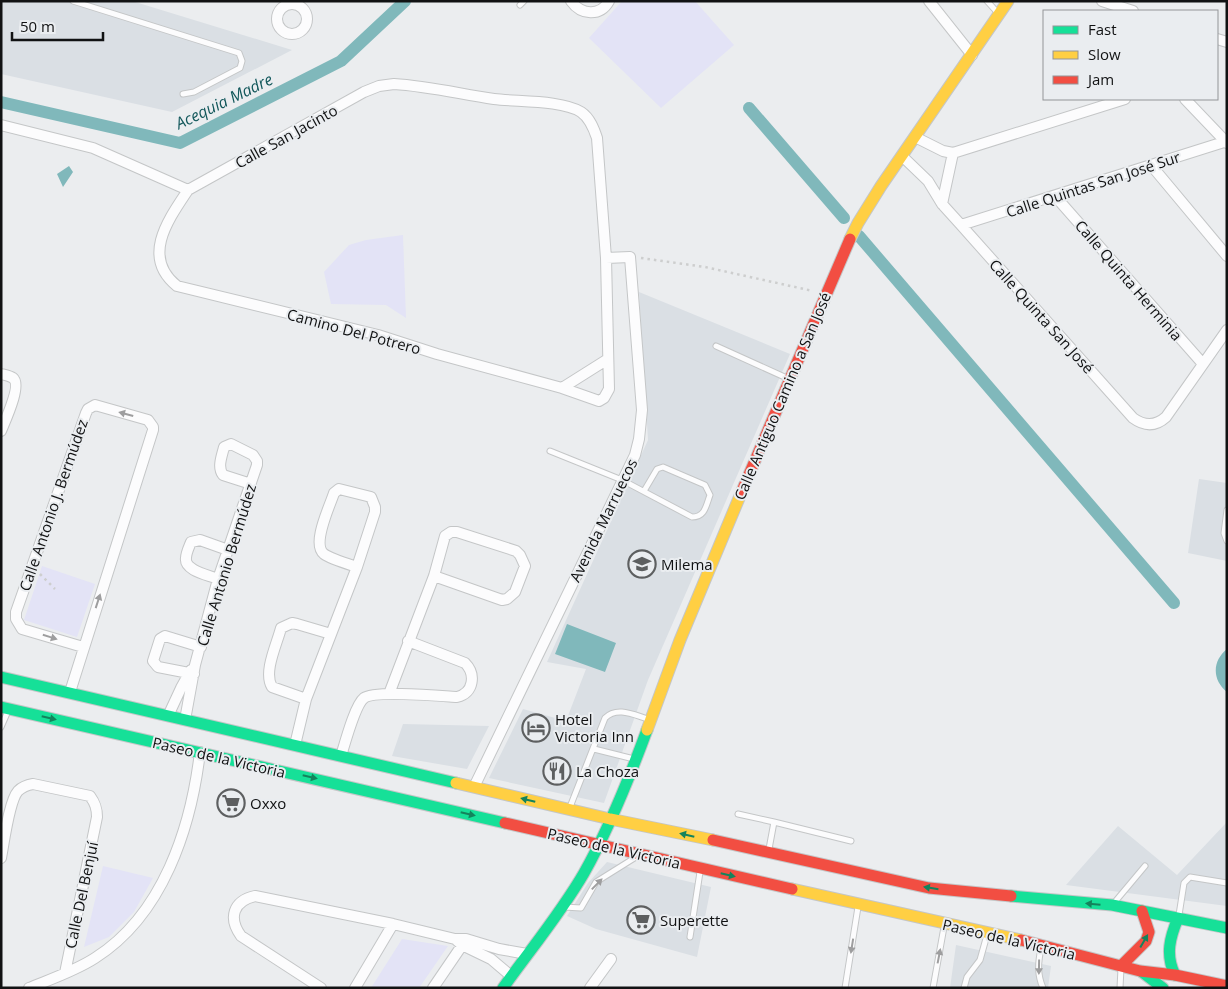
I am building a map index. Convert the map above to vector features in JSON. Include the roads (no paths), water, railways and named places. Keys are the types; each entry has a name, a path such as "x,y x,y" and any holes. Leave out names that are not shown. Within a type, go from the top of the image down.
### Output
{"main road":[{"name":"Calle Antiguo Camino a San José","path":"503,988 583,873 610,820 635,760 680,640 789,379 858,223 1008,1"},
{"name":"Paseo de la Victoria","path":"1,677 610,820 639,824 929,888 1112,905 1227,928"},
{"name":"Paseo de la Victoria","path":"5,708 701,869 1042,945 1140,970 1176,975 1227,986"},
{"path":"1122,964 1146,941 1149,932 1142,911"},
{"path":"1176,975 1172,969 1169,957 1171,933 1178,918"},
{"path":"1140,970 1163,988"}],"street":[{"path":"571,1 575,7 588,13 601,10 609,1"},
{"path":"929,1 972,54"},
{"path":"1102,1 1130,7"},
{"name":"Calle San Jacinto","path":"188,190 364,92 379,86 394,84 414,85 495,99 555,105 581,112 589,120 597,138 606,258"},
{"path":"915,137 943,151 953,153 1122,100"},
{"path":"1186,100 1226,143"},
{"path":"1,125 94,148 188,190"},
{"name":"Calle Quintas San José Sur","path":"961,225 1226,143"},
{"path":"942,204 953,153"},
{"name":"Calle Quinta San José","path":"902,156 928,181 942,204 1132,418 1146,425 1155,424 1166,417 1203,364"},
{"path":"1151,165 1227,256"},
{"name":"Camino Del Potrero","path":"188,190 172,214 160,240 159,260 168,279 177,286 378,335 437,354 562,388 598,401 604,398 609,389 608,359"},
{"name":"Calle Quinta Herminia","path":"1054,196 1203,364"},
{"name":"Avenida Marruecos","path":"474,787 635,455 639,439 642,410 630,257 606,258"},
{"path":"562,388 608,359 606,258"},
{"path":"1203,364 1227,330"},
{"path":"1,374 12,377 15,380 17,389 1,431"},
{"name":"Calle Antonio J. Bermúdez","path":"70,692 153,430 153,426 148,420 95,405 88,409 16,612 18,624 22,629 83,647"},
{"name":"Calle Antonio Bermúdez","path":"185,720 193,671 218,579 251,484 257,466 257,461 253,455 231,444 224,447 220,467 221,472 251,484"},
{"path":"295,745 306,699 358,567 375,512 371,496 339,489 334,493 319,538 320,549 324,554 358,567"},
{"path":"389,694 434,576 445,536 454,531 516,551 525,566 515,592 507,599 502,600 434,576"},
{"path":"218,579 190,568 186,558 191,542 197,540 228,550"},
{"path":"306,699 272,687 270,683 268,674 281,628 292,623 331,634"},
{"path":"193,671 156,666 153,661 160,639 168,636 201,647"},
{"path":"341,756 358,706 364,698 371,695 389,694 457,697 463,696 470,689 472,676 465,663 408,641"},
{"name":"Calle Antonio Bermúdez","path":"168,716 193,671"},
{"path":"29,988 94,959 115,944 134,924 149,904 162,882 180,841 192,802 200,752"},
{"name":"Calle Del Benjuí","path":"1,858 12,802 18,791 25,786 33,784 90,796 97,808 98,817 65,973"},
{"path":"320,988 241,936 236,928 234,916 237,907 242,902 255,896 394,924 461,941 527,954"},
{"path":"355,988 394,924"},
{"path":"461,941 491,960 511,976"},
{"path":"433,988 461,941"},
{"path":"590,988 611,959"}],"lane":[{"path":"73,1 239,53 242,61 240,68 194,92 182,94"},
{"path":"987,1 999,15"},
{"path":"716,346 789,379"},
{"path":"550,451 622,480 692,516 698,517 702,514 710,495 705,485 663,467 657,469 644,491"},
{"path":"1227,510 1224,533 1227,541"},
{"path":"1,726 5,708"},
{"path":"569,810 605,718 610,713 621,712 650,720"},
{"path":"594,749 635,760"},
{"path":"738,814 851,841"},
{"path":"769,852 774,822"},
{"path":"561,907 581,908 596,882 640,854"},
{"path":"1112,905 1145,866"},
{"path":"690,937 701,869"},
{"path":"1178,918 1184,883 1190,877 1227,883"},
{"path":"845,988 858,904"},
{"path":"933,988 945,924"},
{"path":"964,988 967,977 980,960 988,934"},
{"path":"1042,945 1038,968 1040,980 1044,988"},
{"path":"1120,988 1122,964"}],"water":[{"path":"69,166 73,172 63,187 57,174"},
{"path":"567,624 616,643 605,672 555,654"},
{"path":"1227,649 1227,692 1216,676 1216,665"}],"waterway":[{"name":"Acequia Madre","path":"1,102 180,143 341,61 405,1"},
{"path":"749,108 844,218"},
{"path":"859,236 1174,603"}],"place":[{"name":"Milema","path":"642,564"},
{"name":"Hotel Victoria Inn","path":"536,728"},
{"name":"La Choza","path":"557,771"},
{"name":"Oxxo","path":"231,803"},
{"name":"Superette","path":"641,920"}]}
